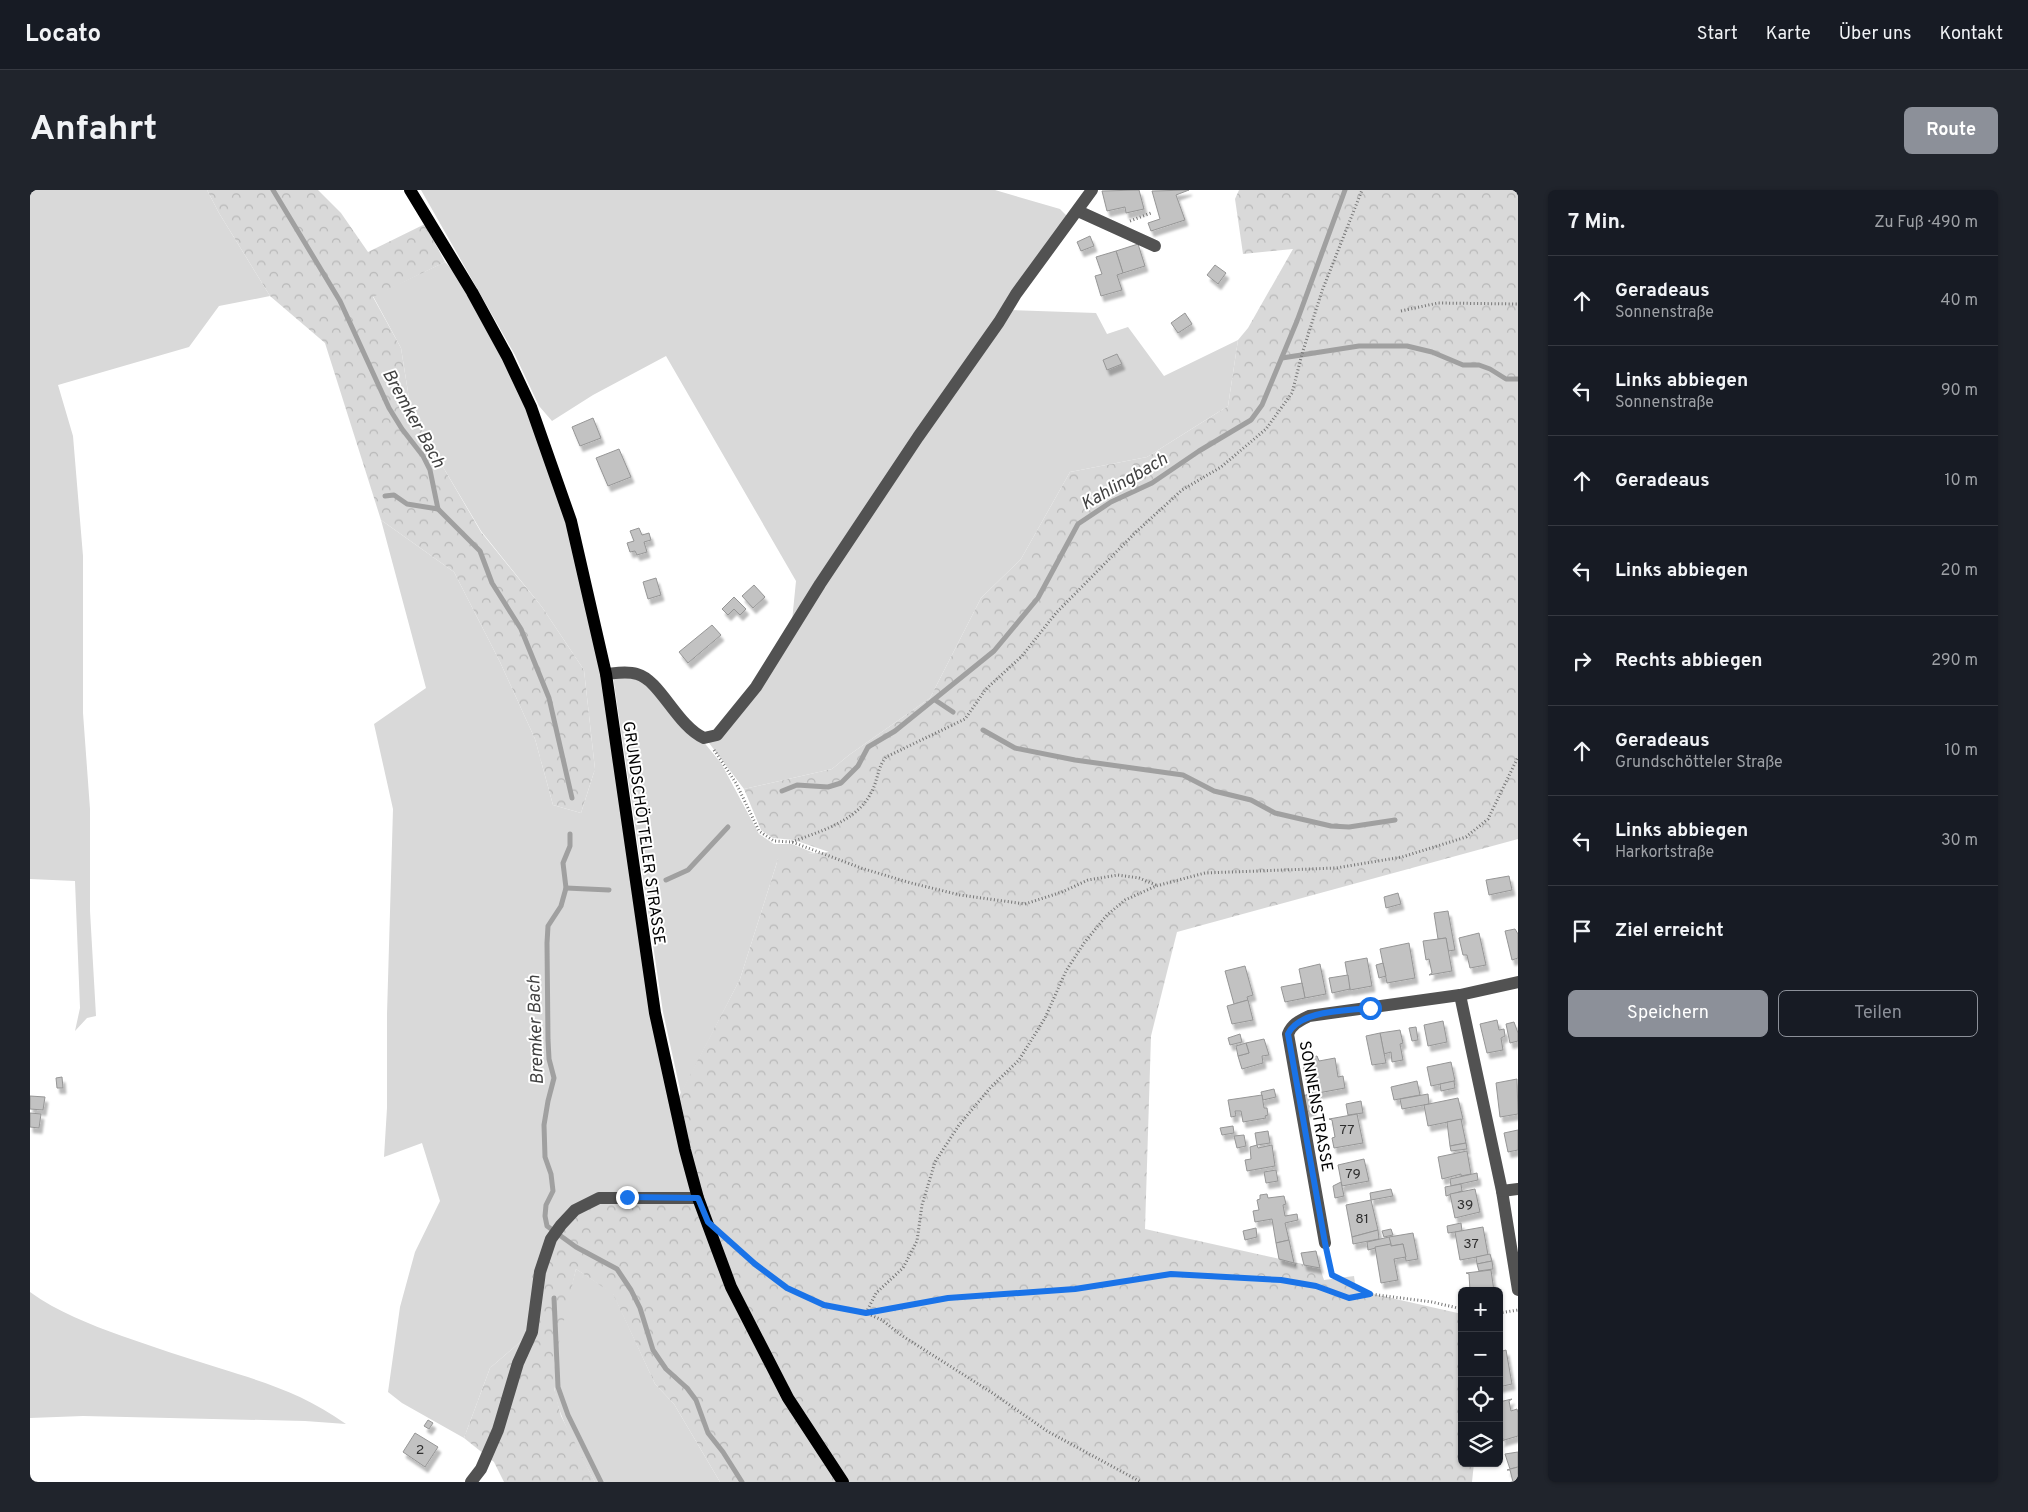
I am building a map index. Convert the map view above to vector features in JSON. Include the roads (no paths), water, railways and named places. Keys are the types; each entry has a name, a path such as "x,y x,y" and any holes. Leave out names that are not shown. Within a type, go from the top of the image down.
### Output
{"main road":[{"name":"GRUNDSCHÖTTELER STRASSE","path":"410,190 472,292 507,356 531,407 571,521 606,674 655,1013 685,1150 698,1198 731,1287 788,1398 843,1482"}],"street":[{"path":"606,674 626,672 645,677 690,730 704,738 717,734 756,687 820,584 918,436 999,322 1016,294 1092,190"},
{"path":"1078,211 1155,246"},
{"name":"SONNENSTRASSE","path":"1325,1243 1288,1034 1291,1028 1297,1022 1309,1016 1460,995 1518,982"},
{"path":"1460,995 1502,1191 1518,1290"},
{"path":"1502,1191 1518,1189"},
{"path":"471,1482 481,1469 498,1430 518,1363 532,1332 540,1272 551,1239 561,1225 575,1210 599,1198 698,1198"}],"waterway":[{"name":"Bremker Bach","path":"273,190 340,301 389,408 402,429 423,456 430,470 438,509 480,551 492,583 521,629 549,698 572,798"},
{"name":"Kahlingbach","path":"782,791 797,785 828,787 841,783 858,766 868,747 895,731 994,651 1038,598 1078,524 1111,502 1152,483 1199,451 1251,420 1262,405 1297,321 1345,190"},
{"path":"1282,358 1359,346 1407,346 1432,352 1463,365 1479,365 1490,369 1506,379 1518,379"},
{"path":"385,496 394,495 407,504 438,509"},
{"path":"935,700 953,712"},
{"path":"983,730 1015,748 1075,760 1183,775 1214,791 1251,800 1275,813 1331,826 1349,827 1395,820"},
{"path":"666,880 688,870 728,827"},
{"name":"Bremker Bach","path":"570,834 570,846 563,863 566,888 561,906 548,926 547,943 548,1040 549,1059 554,1078 544,1125 545,1157 551,1174 553,1191 546,1205 545,1216 547,1226 576,1247 617,1269 640,1308 653,1350 666,1369 687,1388 696,1400 708,1433 742,1482"},
{"path":"566,888 609,890"},
{"path":"554,1298 558,1387 568,1415 601,1482"}]}
